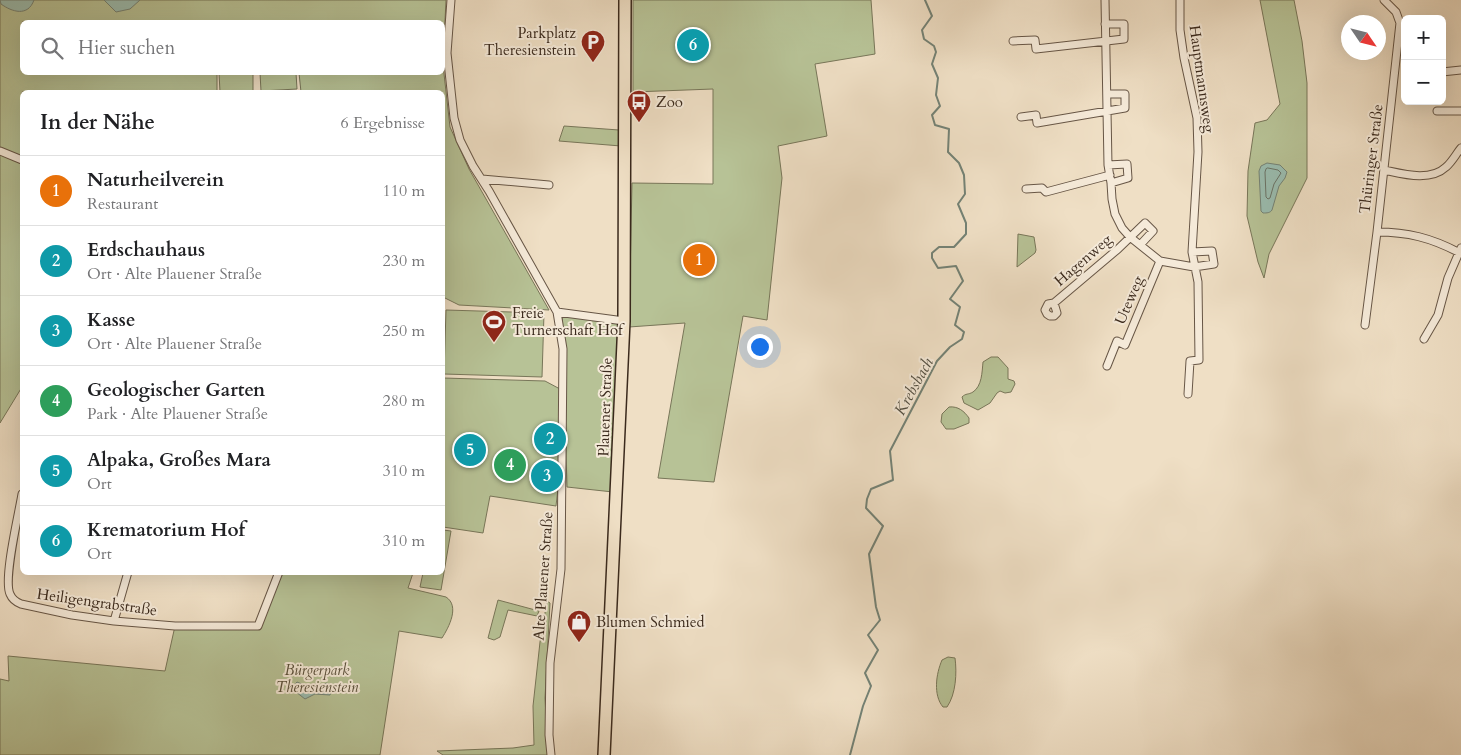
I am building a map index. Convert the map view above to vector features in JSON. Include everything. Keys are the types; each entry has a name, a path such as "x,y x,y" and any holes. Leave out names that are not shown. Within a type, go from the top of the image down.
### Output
{"main road":[{"name":"Plauener Straße","path":"604,755 624,321 625,0"}],"street":[{"name":"Alte Plauener Straße","path":"451,0 447,53 454,118 460,140 556,312 563,349 560,569 550,662 549,735 551,755"},
{"path":"1105,0 1108,165 1115,214 1122,228 1140,246 1160,261 1194,267 1214,264 1212,251 1192,252"},
{"name":"Hauptmannsweg","path":"1180,0 1180,30 1197,118 1198,152 1192,252 1198,282 1199,360 1190,361 1188,394"},
{"name":"Thüringer Straße","path":"1365,326 1400,23 1396,12 1384,0"},
{"path":"1014,41 1035,40 1036,49 1124,39 1124,24 1105,24"},
{"path":"1396,66 1401,67"},
{"path":"1446,72 1461,70"},
{"path":"1021,117 1036,115 1037,123 1125,108 1125,94 1107,94"},
{"path":"1437,111 1461,111"},
{"path":"1384,170 1407,175 1437,174 1447,167 1461,148"},
{"path":"0,151 20,159"},
{"path":"1026,189 1042,188 1046,192 1111,179 1128,178 1127,164 1108,165"},
{"path":"482,179 549,185"},
{"name":"Hagenweg","path":"1054,303 1145,223 1153,231 1140,246"},
{"path":"1377,232 1399,232 1426,238 1460,250 1448,278 1438,315 1424,340"},
{"name":"Uteweg","path":"1107,366 1117,341 1125,345 1160,261"},
{"path":"556,312 624,321"},
{"name":"Heiligengrabstraße","path":"20,505 7,585 10,595 21,604 72,615 175,626 258,626 278,575"},
{"path":"114,620 127,575"}],"green space":[{"path":"0,0 446,0 445,21 20,20 20,75 217,75 217,90 20,90 20,390 0,423"},
{"path":"633,0 871,0 875,54 815,64 827,136 778,146 782,178 767,320 743,316 714,482 658,478 685,323 629,327 632,183 713,184 713,89 633,92"},
{"path":"1260,0 1294,0 1302,41 1307,83 1307,178 1269,254 1264,278 1258,262 1247,216 1248,171 1255,123 1267,120 1280,104"},
{"path":"219,75 253,75 253,90 220,90"},
{"path":"260,75 296,75 297,89 261,90"},
{"path":"299,75 444,75 450,127 469,169 549,310 459,305 445,298 445,90 301,90"},
{"path":"564,126 619,130 621,146 559,141"},
{"path":"1018,234 1034,237 1036,250 1035,253 1017,267"},
{"name":"Freie Turnerschaft Hof","path":"446,310 544,313 542,377 445,374"},
{"path":"562,315 621,323 613,492 567,487"},
{"path":"991,357 998,357 1008,368 1008,379 1014,381 1015,384 1011,392 1005,393 1000,391 990,403 978,410 964,403 962,397 976,389 981,378 983,362"},
{"path":"445,378 545,381 560,389 559,479 556,506 490,496 483,533 445,527"},
{"path":"949,407 955,407 963,411 969,418 969,423 954,429 946,429 941,422 942,414"},
{"path":"445,530 451,531 445,566"},
{"name":"Bürgerpark Theresienstein","path":"278,575 412,575 408,588 446,597 450,601 453,611 448,628 442,638 399,631 380,755 0,755 0,679 9,681 8,656 165,671 175,626 258,626"},
{"path":"423,575 444,575 441,590 420,587"},
{"path":"498,600 539,611 537,616 508,610 500,637 494,640 488,638"},
{"path":"547,601 550,603 545,698 548,755 443,755 437,751 513,748 534,745 533,706 540,642"},
{"path":"948,657 955,658 955,683 950,702 947,707 943,707 938,697 937,678 942,660"}],"water":[{"path":"0,0 34,0 28,9 15,11 5,7 1,4"},
{"path":"104,0 140,0 130,9 116,12"},
{"path":"1267,163 1280,165 1287,172 1279,186 1272,210 1263,213 1261,211 1259,171 1261,166"},
{"path":"297,682 312,687 327,683 331,686 330,695 315,694 305,699 296,692 293,686"}],"waterway":[{"name":"Krebsbach","path":"850,755 863,706 871,686 865,673 878,650 868,635 880,620 876,607 869,554 883,526 866,508 867,499 871,489 893,480 890,451 937,361 950,347 962,339 964,332 955,325 960,307 950,299 963,281 956,266 938,268 932,258 932,253 939,247 954,247 966,234 966,223 958,204 965,194 964,175 959,163 948,152 949,129 935,125 932,115 940,106 936,95 938,78 932,64 936,52 934,46 924,39 922,30 932,16 925,0"}],"place":[{"name":"Krematorium Hof","path":"693,45"},
{"name":"Parkplatz Theresienstein","path":"593,63"},
{"name":"Zoo","path":"639,123"},
{"name":"Naturheilverein","path":"699,260"},
{"name":"Freie Turnerschaft Hof","path":"494,343"},
{"name":"Erdschauhaus","path":"550,439"},
{"name":"Alpaka, Großes Mara","path":"470,450"},
{"name":"Geologischer Garten","path":"510,465"},
{"name":"Kasse","path":"547,476"},
{"name":"Blumen Schmied","path":"579,643"}]}
